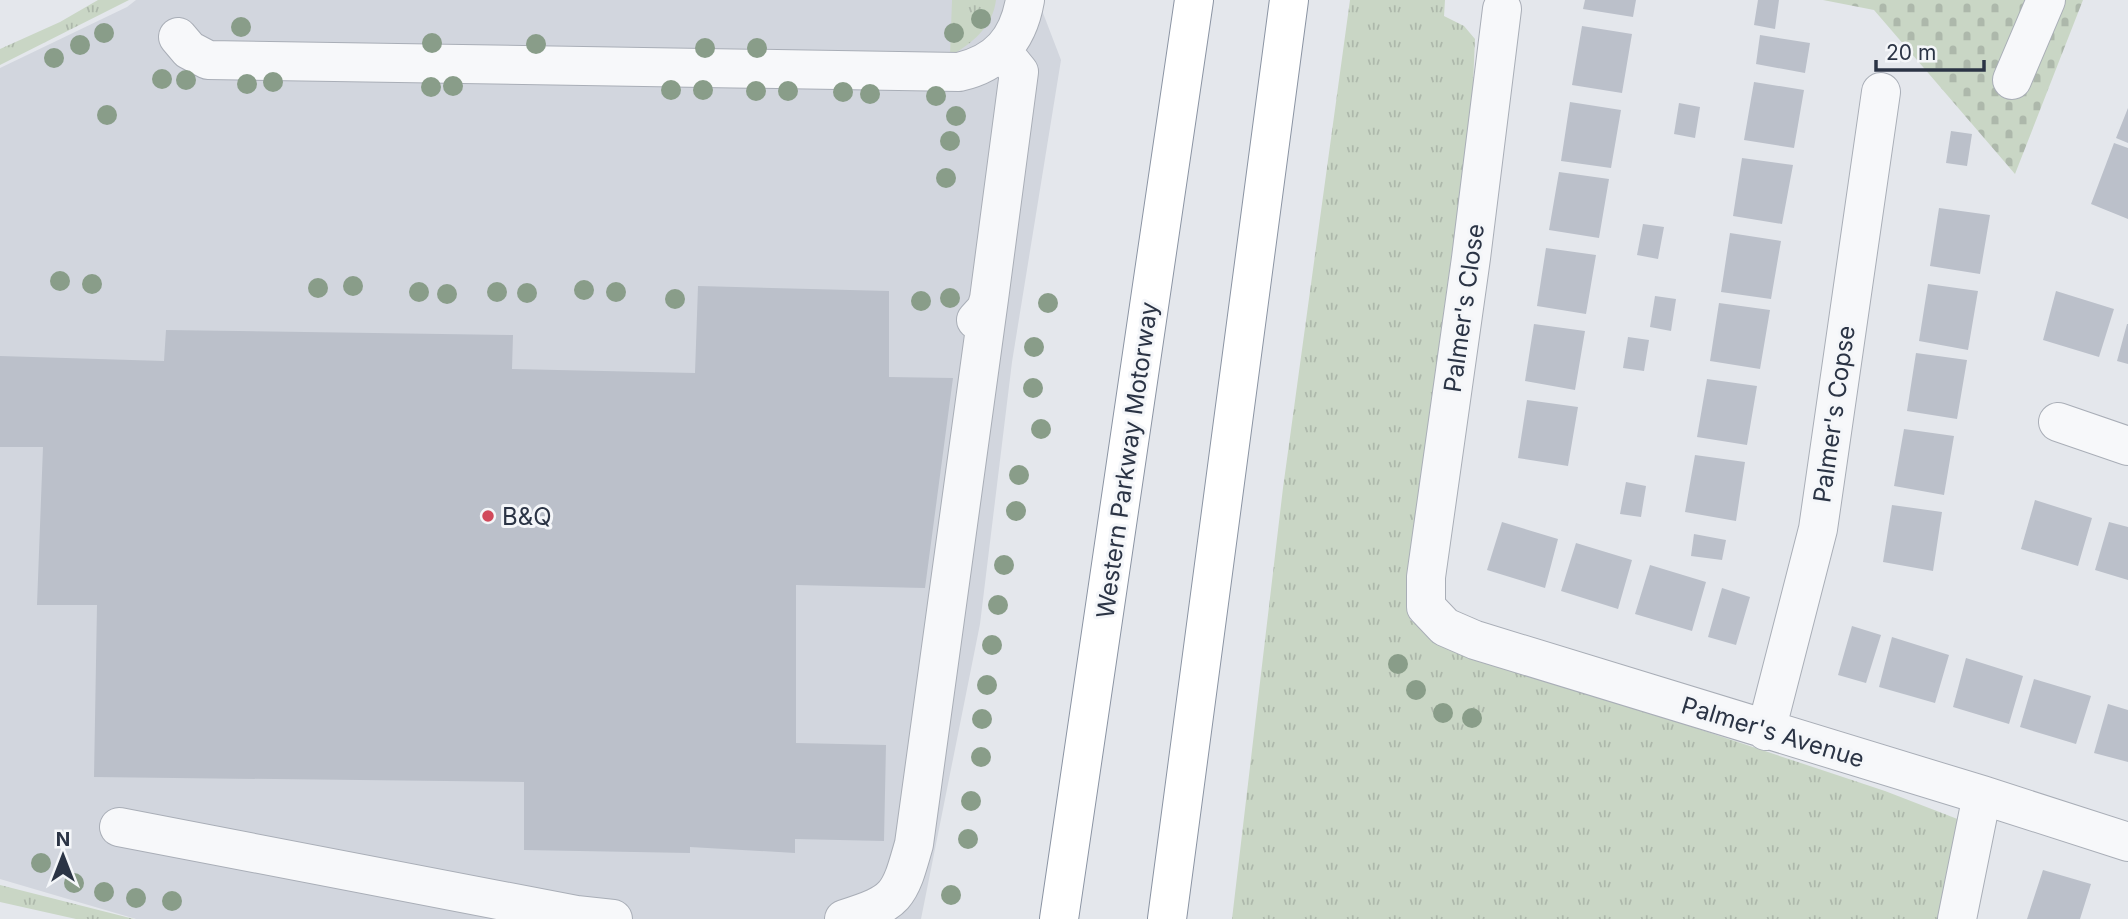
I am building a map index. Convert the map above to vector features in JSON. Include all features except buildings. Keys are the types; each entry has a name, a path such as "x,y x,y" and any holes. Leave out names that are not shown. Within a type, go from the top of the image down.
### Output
{"highway":[{"name":"Western Parkway Motorway","path":"1059,919 1194,0"},
{"path":"1167,919 1289,0"}],"street":[{"path":"178,37 189,50 208,60 959,72 984,65 1002,51 1015,32 1025,0"},
{"path":"2012,80 2046,0"},
{"name":"Palmer's Close","path":"1426,607 1426,577 1502,9"},
{"path":"844,919 883,907 902,886 914,844 982,310 1019,72 1002,51"},
{"name":"Palmer's Copse","path":"1766,731 1818,529 1881,92"},
{"path":"2058,422 2128,446"},
{"name":"Palmer's Avenue","path":"1426,607 1445,626 1475,640 1766,731 1982,794 2128,842"},
{"path":"1958,919 1982,794"},
{"path":"119,827 562,913 613,919"}],"shaded area":[{"path":"136,0 1038,0 1061,60 1012,362 980,624 921,919 136,919 0,879 0,68 127,7"}],"green space":[{"path":"98,0 129,0 0,65 0,49 60,22"},
{"path":"952,0 996,0 986,26 966,46 950,56"},
{"path":"1350,0 1445,0 1444,16 1464,26 1475,39 1472,107 1407,577 1410,620 1455,648 1885,791 1960,820 1941,919 1232,919 1283,488"},
{"path":"1823,0 2083,0 2015,174 1874,10"},
{"path":"0,885 134,919 76,919 0,902"}],"place":[{"name":"B&Q","path":"488,516"}]}
